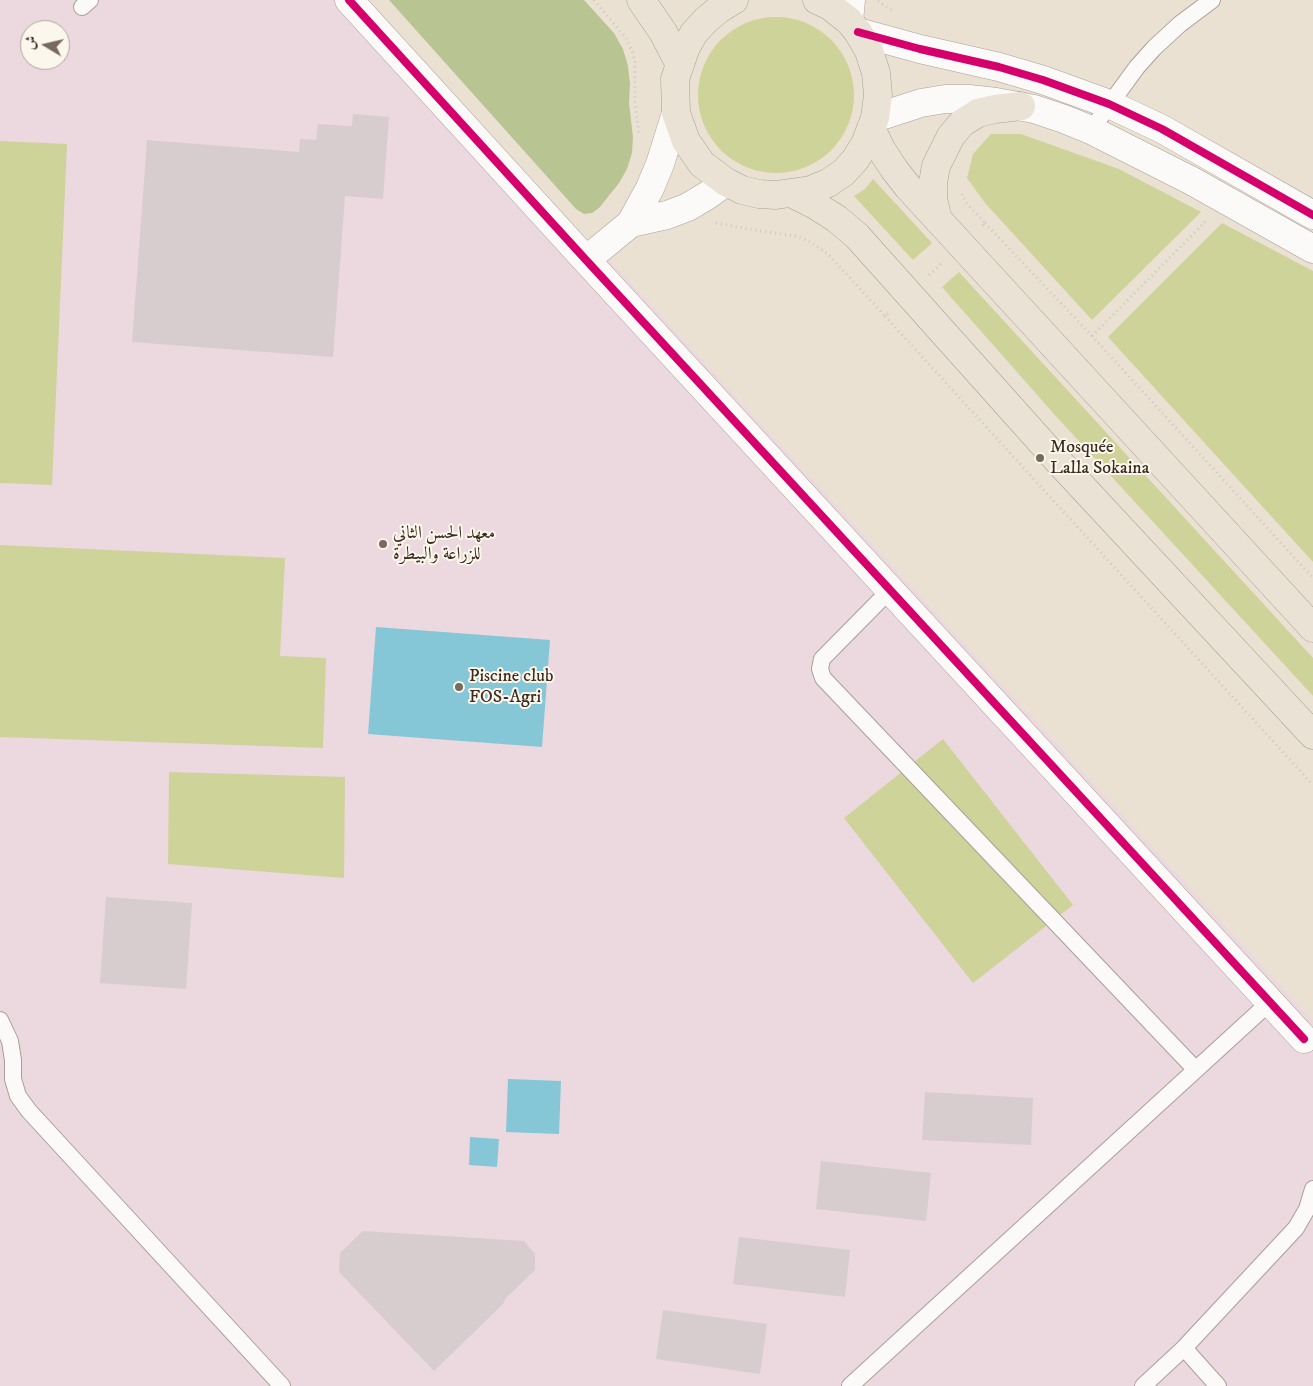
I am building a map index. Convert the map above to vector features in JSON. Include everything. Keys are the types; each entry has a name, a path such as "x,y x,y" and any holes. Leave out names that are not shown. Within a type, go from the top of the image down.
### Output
{"main road":[{"path":"641,0 663,32 680,63"},
{"path":"734,0 706,20 690,40 680,63 676,79 676,113 686,141 702,164 726,182 742,190 776,195 794,194 820,187 843,173 855,160 865,144 873,123 878,95 876,73 869,51 853,18 817,0"},
{"path":"938,220 933,183 936,166 950,136 962,123 978,113 995,108 1021,106"},
{"path":"873,123 881,149 894,169 938,220 1313,628"},
{"path":"794,194 837,219 856,236 1060,463 1313,735"}],"street":[{"path":"349,0 586,260 1308,1043"},
{"path":"853,18 920,49 1000,67 1043,80 1109,104 1162,129 1313,215"},
{"path":"873,123 921,103 945,99 969,99 1021,106 1064,119 1091,130 1227,200 1313,249"},
{"path":"586,260 631,224 660,164 676,113"},
{"path":"631,224 667,215 688,207 708,196 726,182"}],"lane":[{"path":"1091,130 1109,104 1154,48 1180,24 1212,0"},
{"path":"890,590 822,659 820,669 823,678 1196,1070"},
{"path":"850,1386 1271,1001"},
{"path":"0,1020 10,1041 14,1060 13,1079 18,1096 29,1111 282,1386"},
{"path":"1143,1386 1184,1348 1296,1228 1307,1209 1313,1189"},
{"path":"1184,1348 1218,1386"}],"path":[{"path":"1092,336 1227,200"},
{"path":"985,223 1092,336 1313,578"},
{"path":"885,316 1313,785"}],"shaded area":[{"name":"معهد الحسن الثاني للزراعة والبيطرة","path":"0,0 338,0 617,268 1313,1021 1313,1386 0,1386"}],"green space":[{"path":"389,0 584,0 614,33 623,49 628,66 630,84 629,103 633,137 632,153 627,169 619,183 599,208 592,213 584,214 576,209"},
{"path":"768,17 784,17 799,20 813,26 826,34 837,45 851,72 854,95 853,110 845,132 837,145 826,156 799,170 784,173 768,173 753,170 739,164 726,156 715,145 701,118 698,103 698,87 701,72 707,58 715,45 726,34 753,20"},
{"path":"991,134 1021,134 1119,169 1201,212 1092,320 985,203 967,178 973,154"},
{"path":"0,141 67,144 52,485 0,483"},
{"path":"873,179 932,243 913,260 854,196 865,189"},
{"path":"1222,223 1313,271 1313,562 1108,337"},
{"path":"959,272 1313,658 1313,696 1054,414 942,287"},
{"path":"0,545 285,558 280,656 326,658 323,748 0,737"},
{"path":"943,739 1073,905 973,983 844,818"},
{"path":"169,772 345,777 344,878 168,864"}],"water":[{"name":"Piscine club FOS-Agri","path":"376,627 550,640 542,747 368,734"},
{"path":"508,1079 561,1081 559,1134 506,1132"},
{"path":"470,1137 499,1139 497,1167 469,1165"}],"building":[{"path":"353,114 389,117 383,199 345,196 333,357 132,342 147,140 299,152 300,139 316,140 318,124 352,126"},
{"path":"106,897 192,903 186,989 100,983"},
{"path":"925,1092 1033,1098 1031,1145 922,1140"},
{"path":"821,1161 931,1173 926,1221 816,1209"},
{"path":"363,1231 524,1241 535,1254 535,1270 434,1371 339,1272 340,1253"},
{"path":"739,1237 850,1250 845,1297 733,1284"},
{"path":"663,1310 767,1324 760,1374 656,1359"}],"cycle path":[{"path":"349,0 1304,1039"},
{"path":"858,32 920,49 999,67 1043,80 1109,104 1162,129 1313,215"}],"place":[{"name":"Mosquée Lalla Sokaina","path":"1040,458"},
{"name":"معهد الحسن الثاني للزراعة والبيطرة","path":"383,544"},
{"name":"Piscine club FOS-Agri","path":"459,687"}]}
